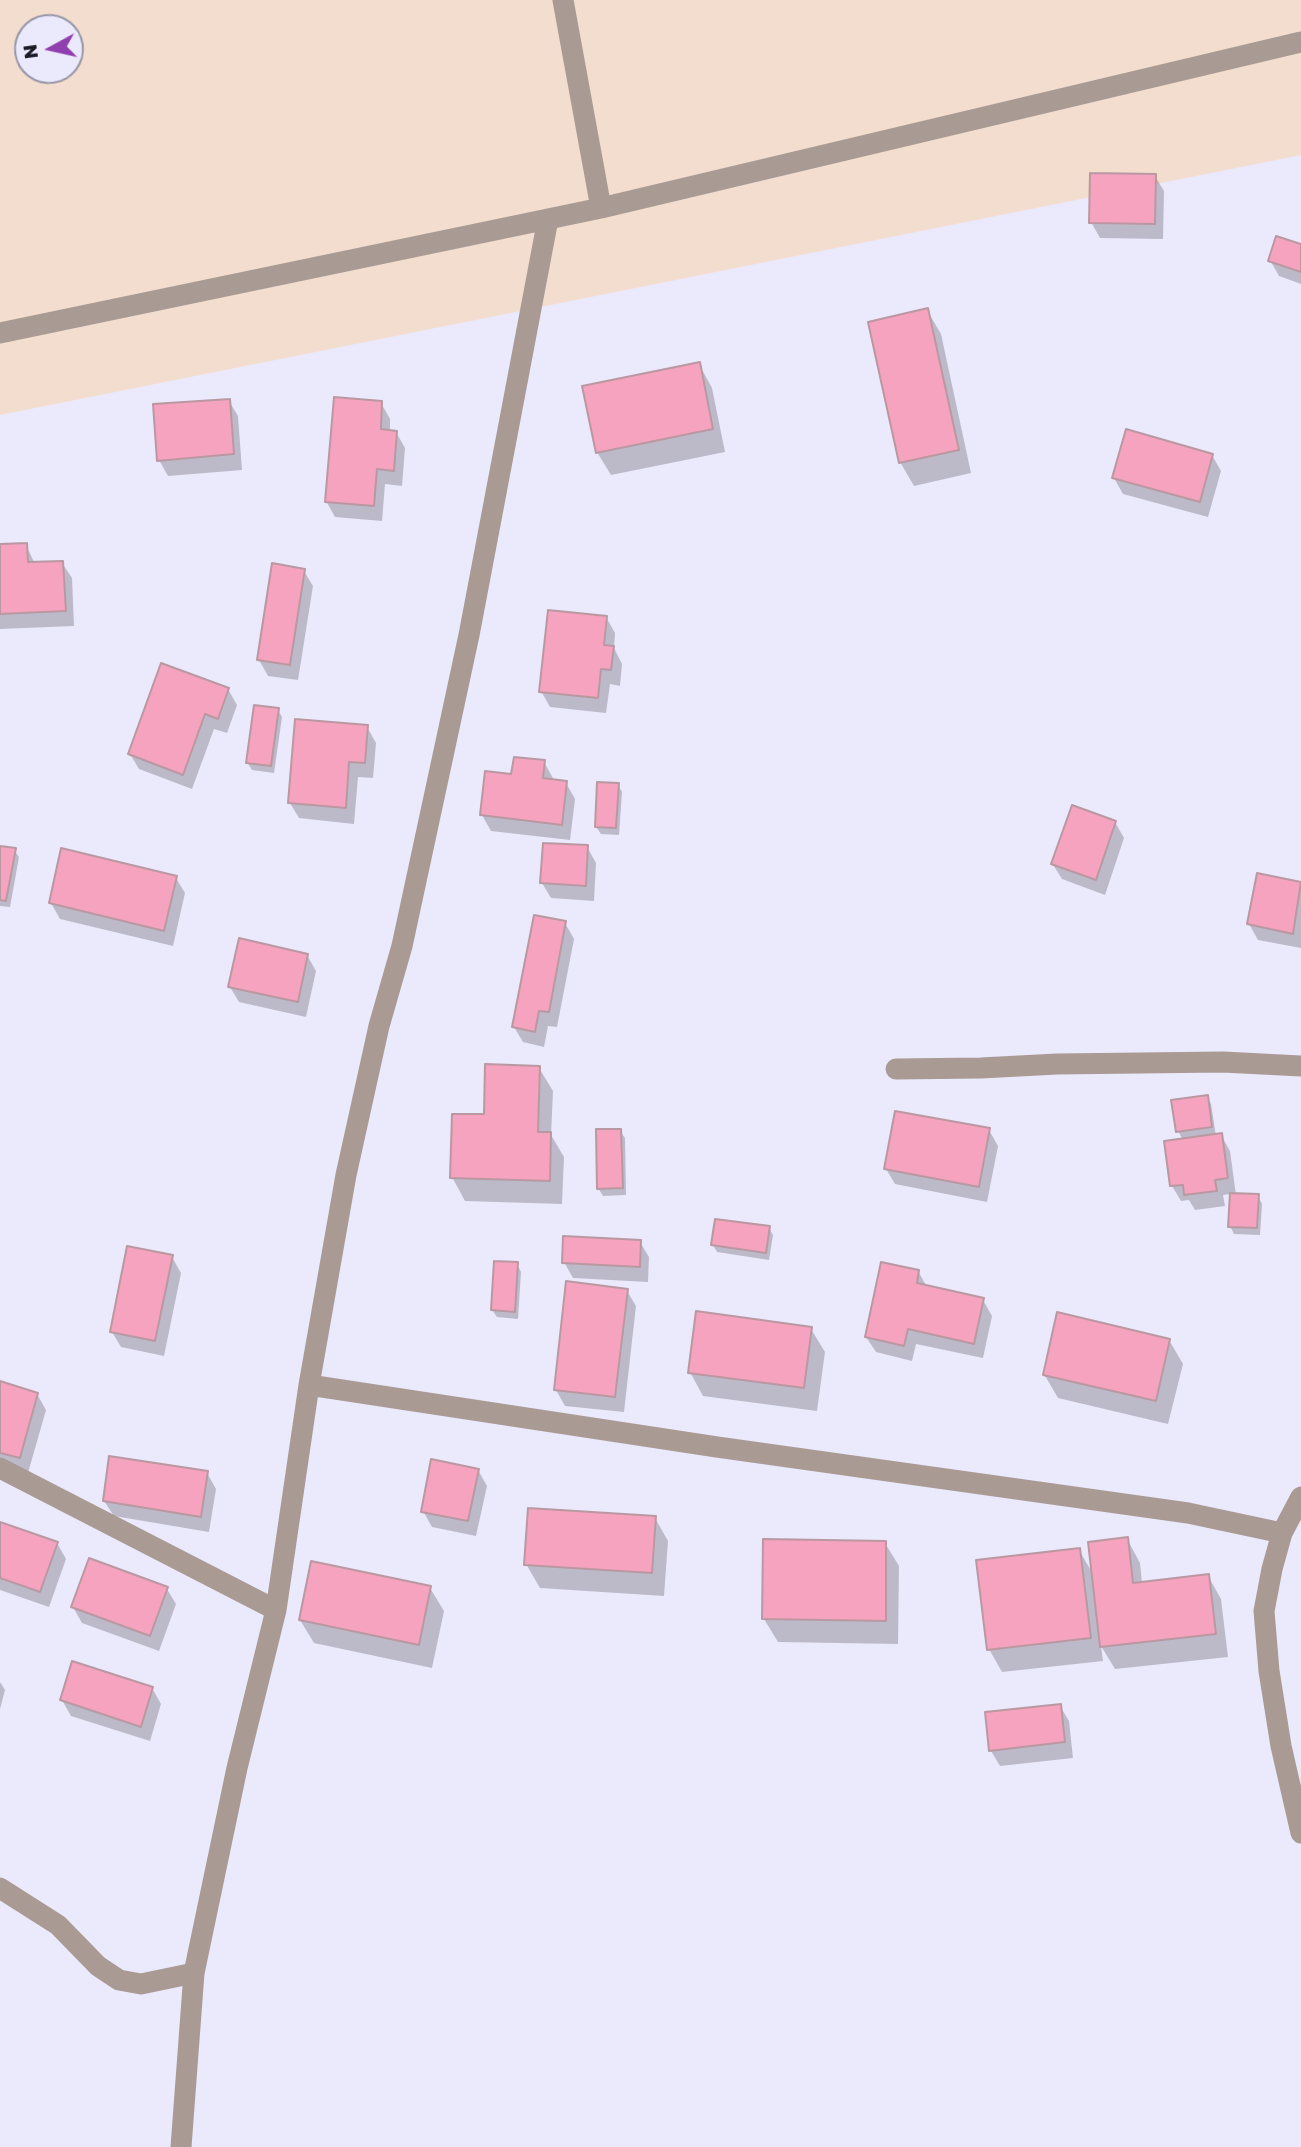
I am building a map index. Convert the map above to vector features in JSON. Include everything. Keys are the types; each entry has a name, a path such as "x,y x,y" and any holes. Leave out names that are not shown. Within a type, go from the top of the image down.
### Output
{"street":[{"path":"563,0 601,208"},
{"path":"0,333 601,208 1301,42"},
{"path":"181,2147 194,1973 237,1769 276,1610 309,1385 346,1175 379,1026 401,946 469,635 548,219"},
{"path":"896,1069 1223,1062 1301,1066"},
{"path":"309,1385 717,1447 1188,1513 1282,1533"},
{"path":"0,1468 276,1610"},
{"path":"1301,1497 1282,1533 1264,1611 1269,1671 1281,1746 1301,1833"},
{"path":"0,1888 58,1925 98,1966 119,1980 141,1984 194,1973"}],"shaded area":[{"path":"0,0 1301,0 1301,155 0,415"}],"building":[{"path":"1090,173 1156,174 1155,224 1089,223"},
{"path":"1276,236 1301,244 1301,272 1268,261"},
{"path":"928,308 959,450 899,463 868,322"},
{"path":"700,362 713,429 596,453 582,386"},
{"path":"334,397 382,401 381,429 397,431 394,471 377,469 374,506 325,502"},
{"path":"230,399 234,454 157,461 153,404"},
{"path":"1126,429 1213,454 1200,502 1112,478"},
{"path":"27,543 28,562 63,561 66,611 0,614 0,544"},
{"path":"272,563 305,569 290,665 257,660"},
{"path":"548,610 607,616 604,645 614,646 611,670 601,669 598,698 539,692"},
{"path":"161,663 229,688 218,719 205,714 183,775 128,754"},
{"path":"254,705 279,708 271,766 246,763"},
{"path":"295,719 368,725 365,763 349,762 346,808 288,803"},
{"path":"514,757 545,760 543,778 567,781 562,825 480,815 485,771 511,774"},
{"path":"597,782 619,783 616,828 595,827"},
{"path":"1072,805 1116,821 1096,880 1051,864"},
{"path":"543,843 588,845 586,886 540,883"},
{"path":"0,846 16,848 6,901 0,900"},
{"path":"61,848 177,876 164,931 49,903"},
{"path":"1257,873 1301,882 1293,934 1247,924"},
{"path":"534,915 566,921 549,1012 539,1011 535,1032 512,1027"},
{"path":"239,938 308,954 298,1002 228,987"},
{"path":"485,1064 540,1066 538,1132 551,1132 550,1181 450,1178 452,1114 484,1114"},
{"path":"1208,1095 1212,1127 1176,1132 1171,1100"},
{"path":"895,1111 990,1128 979,1187 884,1169"},
{"path":"596,1129 621,1129 623,1188 597,1189"},
{"path":"1222,1133 1228,1178 1215,1180 1217,1191 1184,1195 1183,1185 1170,1186 1164,1141"},
{"path":"1230,1193 1259,1194 1257,1228 1228,1227"},
{"path":"715,1219 770,1226 766,1253 711,1245"},
{"path":"563,1236 641,1240 640,1267 562,1263"},
{"path":"127,1246 173,1255 155,1341 110,1332"},
{"path":"494,1261 518,1262 515,1312 491,1310"},
{"path":"881,1262 919,1270 917,1283 984,1298 974,1344 908,1329 904,1346 865,1337"},
{"path":"566,1281 628,1289 615,1397 554,1390"},
{"path":"696,1311 812,1327 804,1388 688,1373"},
{"path":"1057,1312 1170,1339 1156,1401 1043,1375"},
{"path":"0,1381 38,1393 20,1458 0,1453"},
{"path":"109,1456 208,1471 201,1517 103,1501"},
{"path":"431,1459 479,1469 468,1521 421,1512"},
{"path":"528,1508 656,1516 652,1573 524,1565"},
{"path":"0,1522 58,1542 40,1592 0,1578"},
{"path":"1128,1537 1133,1583 1209,1574 1216,1634 1100,1647 1088,1542"},
{"path":"763,1539 886,1541 886,1621 762,1619"},
{"path":"1080,1548 1091,1638 987,1650 976,1560"},
{"path":"89,1558 168,1587 150,1636 71,1607"},
{"path":"311,1561 431,1586 419,1645 299,1620"},
{"path":"72,1661 153,1687 141,1727 60,1700"},
{"path":"1061,1704 1065,1742 989,1751 985,1712"}]}
